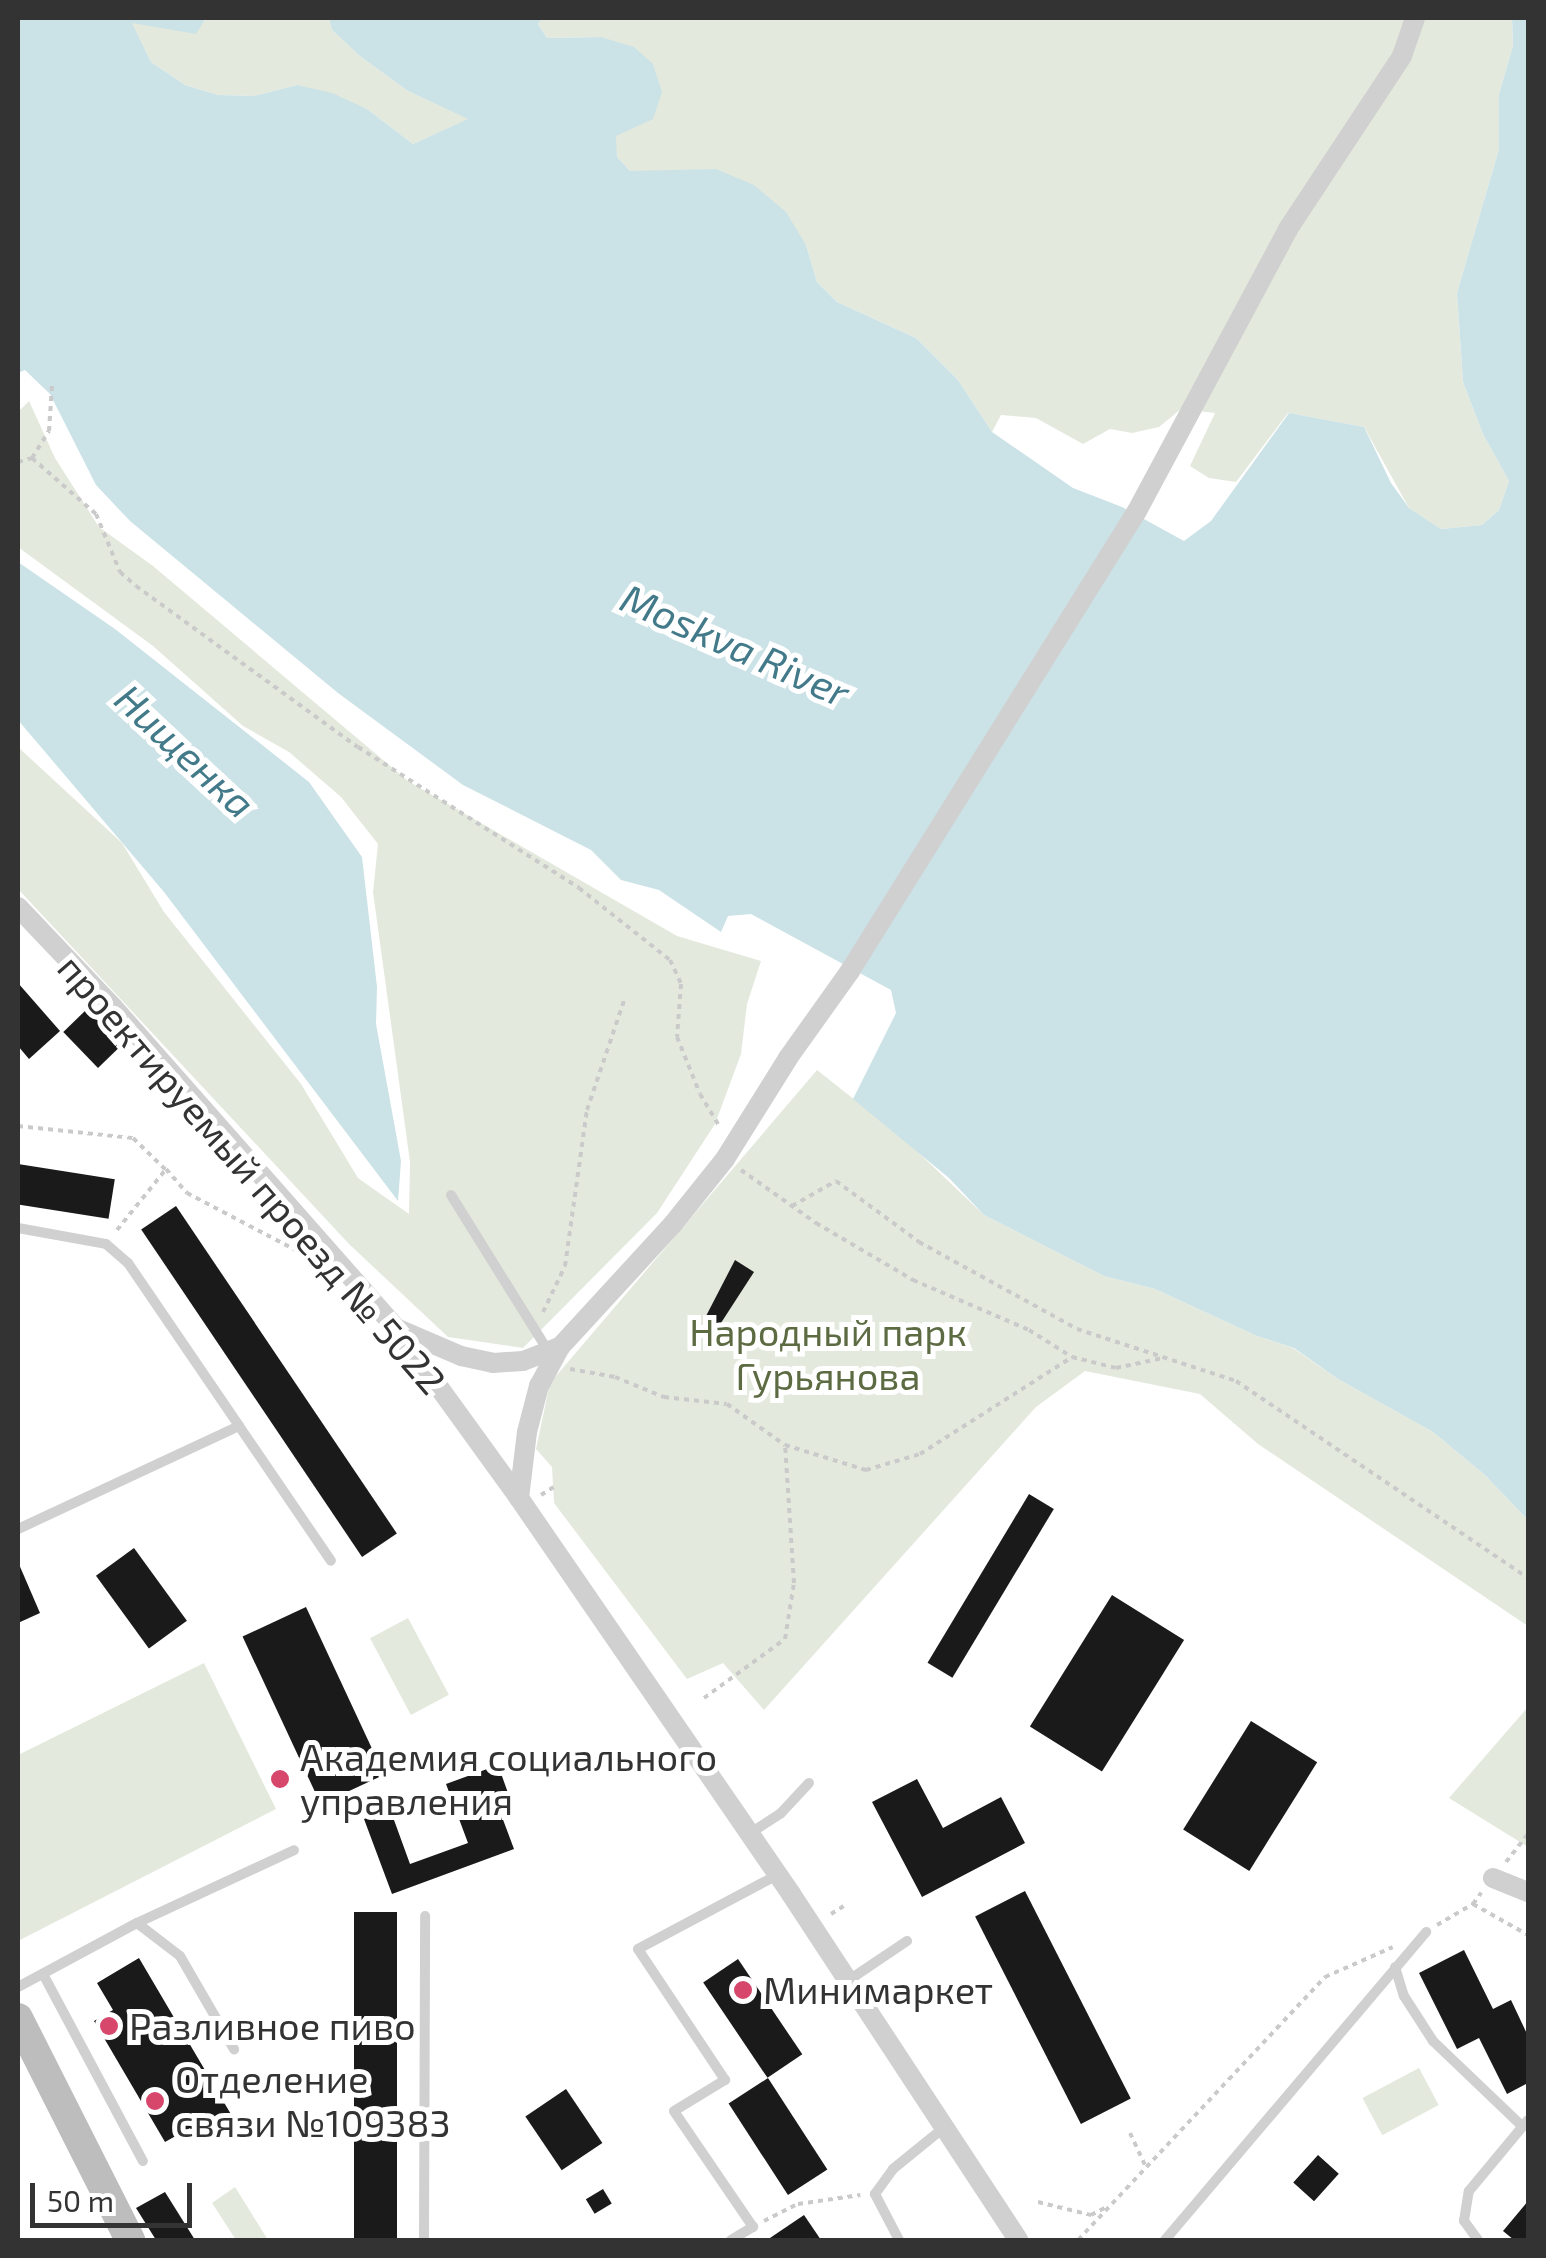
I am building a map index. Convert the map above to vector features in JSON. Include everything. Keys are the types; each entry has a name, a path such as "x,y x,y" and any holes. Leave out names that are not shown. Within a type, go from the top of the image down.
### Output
{"main road":[{"path":"18,2018 130,2240"}],"street":[{"path":"519,1498 526,1432 554,1355 673,1224 728,1153 850,972 1137,512 1288,228 1402,56 1415,18"},
{"name":"проектируемый проезд № 5022","path":"18,907 113,1007 396,1328 519,1498 777,1875 947,2126 1018,2240"},
{"path":"396,1328 461,1356 493,1363 554,1355"},
{"path":"1493,1878 1528,1892"}],"lane":[{"path":"451,1195 534,1330 554,1355"},
{"path":"18,1228 106,1244 128,1262 330,1560"},
{"path":"18,1529 239,1426"},
{"path":"749,1834 781,1813 809,1783"},
{"path":"18,1987 137,1923 294,1850"},
{"path":"731,2240 753,2227 674,2111 726,2080 638,1949 777,1875"},
{"path":"424,2240 425,1916"},
{"path":"137,1923 180,1956 234,2048"},
{"path":"1166,2240 1426,1932"},
{"path":"848,1980 907,1941"},
{"path":"1396,1967 1404,1996 1433,2041 1526,2123 1469,2191 1464,2221 1478,2240"},
{"path":"43,1974 143,2161"},
{"path":"899,2240 875,2194 893,2168 947,2126"}],"path":[{"path":"18,462 32,458 50,431 52,385"},
{"path":"32,458 96,514 120,572 136,586 358,748 579,888 670,960 681,984 678,1037 728,1153 792,1206 913,1280 1030,1330 1072,1356 1116,1368 1164,1358"},
{"path":"534,1330 565,1266 587,1110 625,998"},
{"path":"18,1126 133,1138 188,1192 311,1259"},
{"path":"106,1244 166,1169"},
{"path":"792,1206 836,1182 919,1242 1077,1329 1236,1381 1528,1578"},
{"path":"554,1355 664,1397 728,1404 785,1445 866,1470 920,1454 1072,1356"},
{"path":"704,1698 785,1639 794,1583 785,1445"},
{"path":"1078,2240 1325,1977 1426,1932 1473,1904 1528,1935"},
{"path":"1130,2132 1146,2168"},
{"path":"753,2227 798,2204 875,2194"},
{"path":"1038,2202 1091,2215 1111,2205"}],"green space":[{"path":"206,18 329,18 332,30 361,57 408,91 469,119 413,144 367,109 297,85 254,96 218,95 185,85 151,62 131,22 162,26"},
{"path":"542,18 1512,18 1513,46 1499,94 1499,149 1457,293 1463,382 1483,434 1509,481 1499,510 1482,525 1441,529 1409,508 1364,427 1288,413 1236,482 1209,478 1190,466 1215,413 1181,409 1159,427 1132,433 1110,429 1083,444 1036,418 1001,415 992,432 958,380 916,338 837,302 817,282 806,245 655,171 630,171 617,157 601,37 547,38 538,24"},
{"path":"29,401 55,458 99,527 153,566 408,781 677,936 761,961 747,1004 741,1054 715,1124 657,1213 523,1348 448,1337 349,1244 18,889 18,747 122,843 164,912 301,1084 358,1178 409,1214 410,1162 373,892 378,844 341,797 289,752 243,726 153,646 18,547 18,412"},
{"name":"Народный парк Гурьянова","path":"817,1070 903,1138 984,1215 1104,1276 1155,1289 1257,1336 1293,1348 1338,1379 1433,1432 1485,1475 1528,1520 1528,1626 1258,1444 1200,1394 1085,1371 1036,1407 764,1710 723,1663 687,1679 554,1503 552,1467 536,1449 550,1383"},
{"path":"408,1618 449,1695 411,1715 370,1638"},
{"path":"204,1663 276,1809 18,1941 18,1755"},
{"path":"1528,1707 1528,1847 1449,1798"},
{"path":"1419,2068 1439,2105 1382,2135 1362,2098"},
{"path":"235,2187 268,2240 236,2240 212,2203"}],"water":[{"name":"Moskva River","path":"18,18 206,18 196,34 132,23 151,62 185,85 218,95 254,96 297,85 332,93 367,109 413,144 468,119 408,91 361,57 332,30 329,18 542,18 538,24 547,38 601,37 634,47 653,64 662,92 653,119 616,136 617,157 630,171 716,169 754,185 786,212 806,245 817,282 837,302 916,338 958,380 992,432 1073,488 1122,507 1184,541 1211,521 1289,413 1364,427 1391,483 1409,508 1441,529 1482,525 1499,510 1509,481 1483,434 1463,382 1457,293 1499,149 1499,94 1513,46 1512,18 1528,18 1528,1520 1485,1475 1433,1432 1338,1379 1294,1348 1257,1336 1155,1289 1104,1276 984,1215 949,1178 853,1099 896,1013 891,990 751,914 728,916 721,932 659,890 621,880 591,850 463,785 338,693 130,521 96,485 50,394 25,370 18,373"},
{"name":"Нищенка","path":"18,562 115,629 309,782 362,857 377,987 376,1024 401,1161 398,1201 164,892 18,720"}],"building":[{"path":"18,983 60,1031 29,1059 18,1046"},
{"path":"87,1009 122,1045 98,1068 63,1032"},
{"path":"18,1164 115,1179 109,1219 18,1204"},
{"path":"176,1206 397,1533 362,1557 141,1229"},
{"path":"735,1260 754,1272 719,1326 705,1318"},
{"path":"1029,1494 1054,1509 952,1678 928,1663"},
{"path":"134,1548 187,1621 149,1648 96,1576"},
{"path":"18,1562 40,1613 18,1623"},
{"path":"1112,1595 1184,1640 1102,1771 1030,1726"},
{"path":"306,1607 384,1775 321,1804 243,1637"},
{"path":"1251,1721 1317,1762 1249,1871 1183,1830"},
{"path":"498,1765 512,1804 499,1809 514,1849 392,1894 364,1819 390,1809 410,1864 468,1843 446,1784"},
{"path":"917,1779 943,1828 1001,1797 1025,1843 922,1897 872,1802"},
{"path":"1025,1891 1131,2099 1081,2124 975,1916"},
{"path":"354,1912 397,1912 397,2240 354,2240"},
{"path":"1464,1950 1493,2009 1511,2000 1528,2036 1528,2083 1507,2094 1479,2038 1457,2049 1419,1973"},
{"path":"139,1958 232,2116 196,2137 190,2128 165,2142 94,2021 113,2010 97,1983"},
{"path":"738,1959 802,2054 767,2078 703,1982"},
{"path":"768,2078 827,2169 788,2195 729,2104"},
{"path":"566,2089 602,2143 562,2170 525,2116"},
{"path":"1318,2155 1339,2174 1314,2201 1293,2182"},
{"path":"603,2189 612,2204 595,2214 586,2199"},
{"path":"165,2192 195,2240 156,2240 136,2208"},
{"path":"1528,2201 1528,2240 1514,2240 1503,2231"},
{"path":"804,2215 821,2240 767,2240"}],"place":[{"name":"Академия социального управления","path":"280,1779"},
{"name":"Минимаркет","path":"743,1990"},
{"name":"Разливное пиво","path":"109,2026"},
{"name":"Отделение связи №109383","path":"155,2101"}]}
